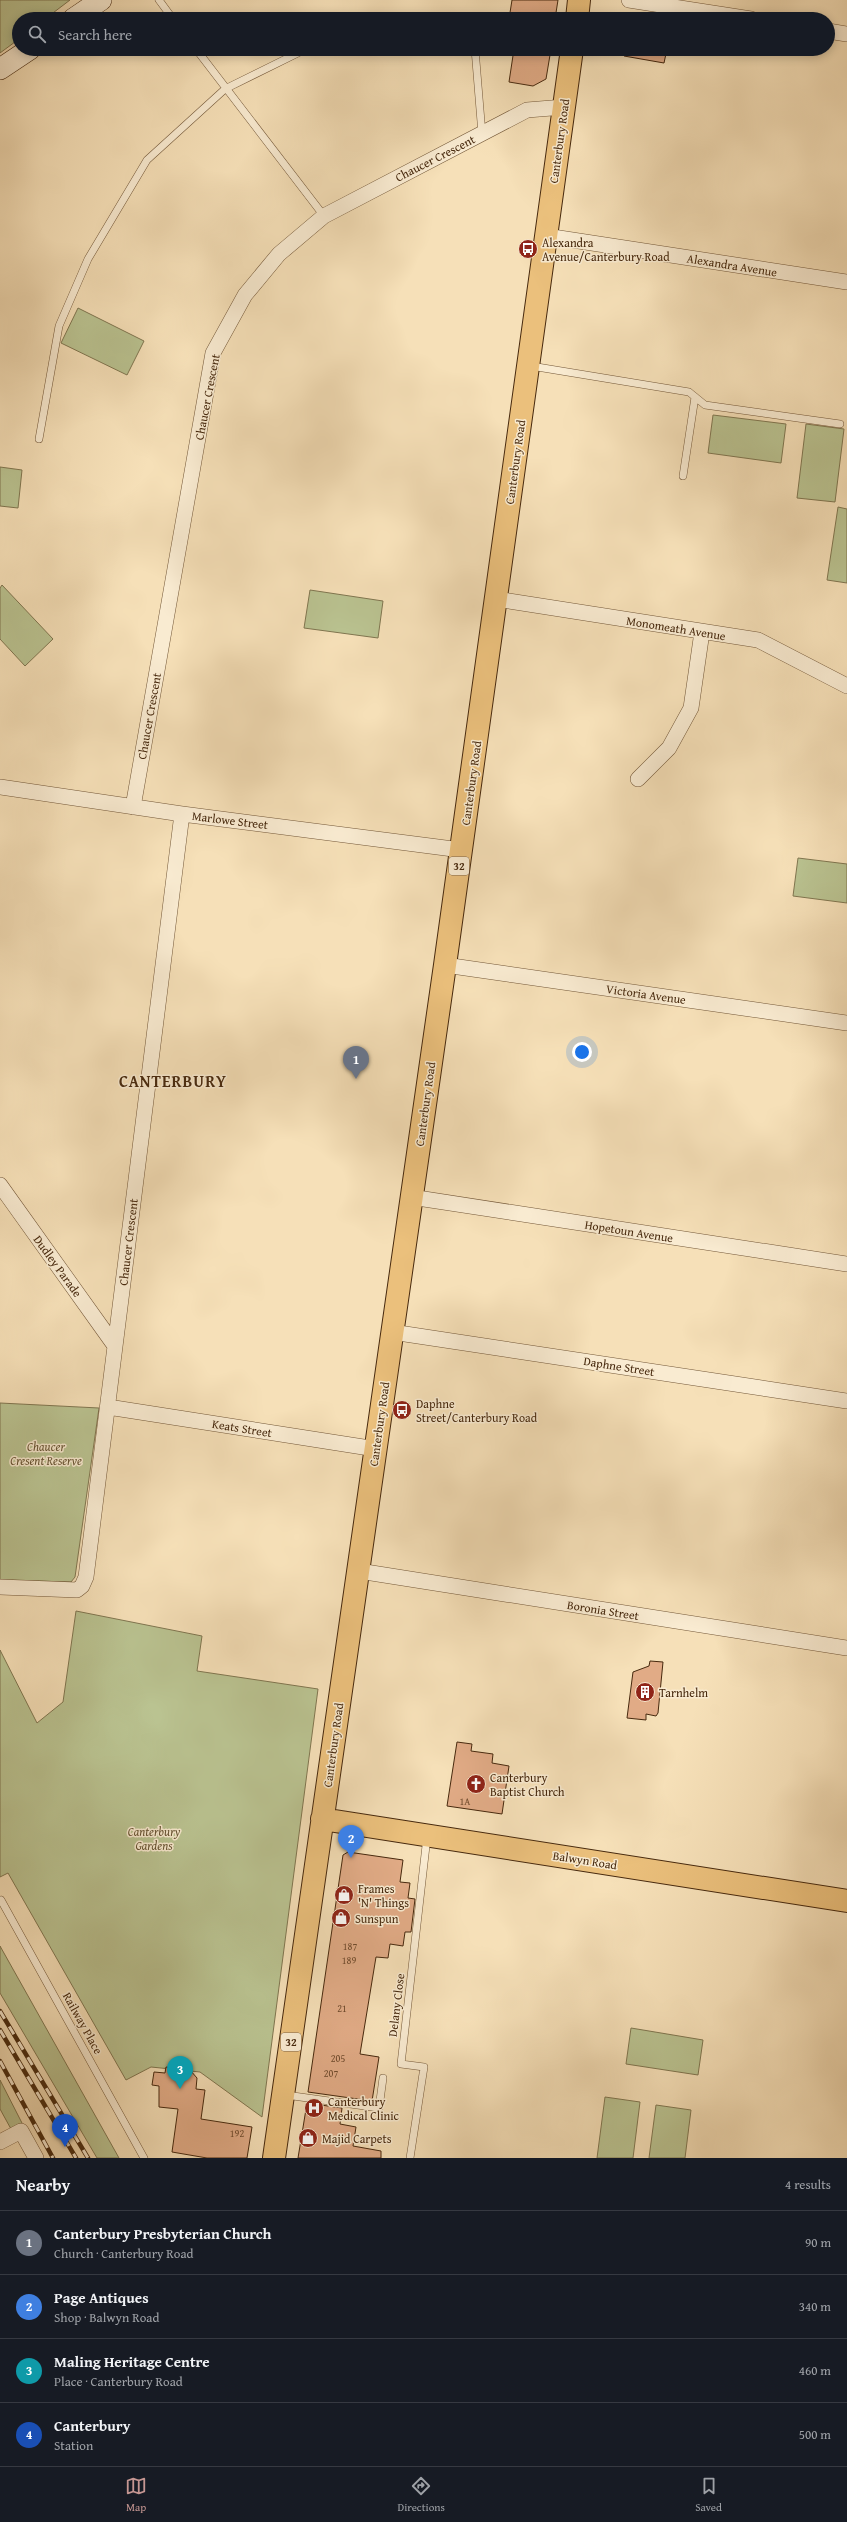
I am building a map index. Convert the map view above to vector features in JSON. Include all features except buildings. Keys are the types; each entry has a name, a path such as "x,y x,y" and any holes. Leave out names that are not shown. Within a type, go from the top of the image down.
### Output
{"main road":[{"path":"578,12 580,0"},
{"name":"Canterbury Road","path":"274,2158 445,965 571,56"},
{"name":"Balwyn Road","path":"322,1819 847,1900"}],"street":[{"path":"83,12 100,0"},
{"path":"629,0 697,5 724,12"},
{"path":"835,32 847,34"},
{"path":"0,70 20,56"},
{"name":"Chaucer Crescent","path":"133,807 213,353 245,295 279,254 324,216 527,110 564,107"},
{"name":"Alexandra Avenue","path":"546,236 847,282"},
{"name":"Monomeath Avenue","path":"496,599 758,640 847,686"},
{"path":"638,779 669,748 691,708 702,632"},
{"name":"Marlowe Street","path":"0,787 182,814 461,850"},
{"name":"Chaucer Crescent","path":"0,1587 77,1590 82,1586 86,1577 182,814"},
{"name":"Victoria Avenue","path":"445,965 847,1023"},
{"name":"Dudley Parade","path":"0,1185 115,1346"},
{"name":"Hopetoun Avenue","path":"411,1197 847,1264"},
{"name":"Daphne Street","path":"392,1332 847,1401"},
{"name":"Keats Street","path":"108,1407 376,1449"},
{"name":"Boronia Street","path":"359,1572 847,1648"},
{"path":"0,2142 21,2131 36,2158"}],"lane":[{"path":"160,0 169,12"},
{"path":"201,56 324,216"},
{"path":"39,440 59,326 88,259 147,160 225,89 292,56"},
{"path":"476,56 482,134"},
{"path":"528,366 689,392 705,405 840,424"},
{"path":"683,476 695,397"},
{"name":"Delany Close","path":"410,2158 424,2067 401,2064 427,1835"},
{"name":"Railway Place","path":"1,1900 144,2158"},
{"path":"284,2095 379,2108 383,2078"}],"green space":[{"path":"0,0 70,0 54,12 12,12 12,44 0,53"},
{"path":"78,308 144,341 127,375 61,343"},
{"path":"713,415 786,424 781,463 708,453"},
{"path":"806,424 844,429 835,502 797,498"},
{"path":"0,467 22,470 18,508 0,506"},
{"path":"838,507 847,509 847,583 827,580"},
{"path":"2,585 53,639 25,666 0,639 0,588"},
{"path":"310,590 383,601 378,638 304,628"},
{"path":"798,858 847,864 847,903 793,896"},
{"name":"Chaucer Cresent Reserve","path":"0,1403 99,1408 75,1577 71,1582 0,1580"},
{"name":"Canterbury Gardens","path":"76,1611 202,1636 197,1671 318,1689 262,2117 200,2072 151,2067 126,2080 8,1873 0,1877 0,1650 37,1723 63,1702"},
{"path":"0,1946 119,2158 97,2158 0,1993"},
{"path":"631,2028 703,2040 698,2075 626,2064"},
{"path":"0,2080 22,2123 11,2129 0,2109"},
{"path":"605,2097 640,2102 633,2158 597,2158"},
{"path":"656,2105 691,2110 685,2158 649,2158"}],"railway":[{"path":"0,2011 88,2158"},
{"path":"0,2030 76,2158"},
{"path":"0,2061 53,2158"}],"place":[{"name":"Alexandra Avenue/Canterbury Road","path":"528,249"},
{"name":"Canterbury Presbyterian Church","path":"356,1079"},
{"name":"Daphne Street/Canterbury Road","path":"402,1410"},
{"name":"Tarnhelm","path":"645,1692"},
{"name":"Canterbury Baptist Church","path":"476,1784"},
{"name":"Page Antiques","path":"351,1858"},
{"name":"Frames 'N' Things","path":"344,1895"},
{"name":"Sunspun","path":"341,1918"},
{"name":"Maling Heritage Centre","path":"180,2089"},
{"name":"Canterbury Medical Clinic","path":"314,2108"},
{"name":"Majid Carpets","path":"308,2138"},
{"name":"Canterbury","path":"65,2147"}],"district":[{"name":"CANTERBURY","path":"173,1081"}]}
